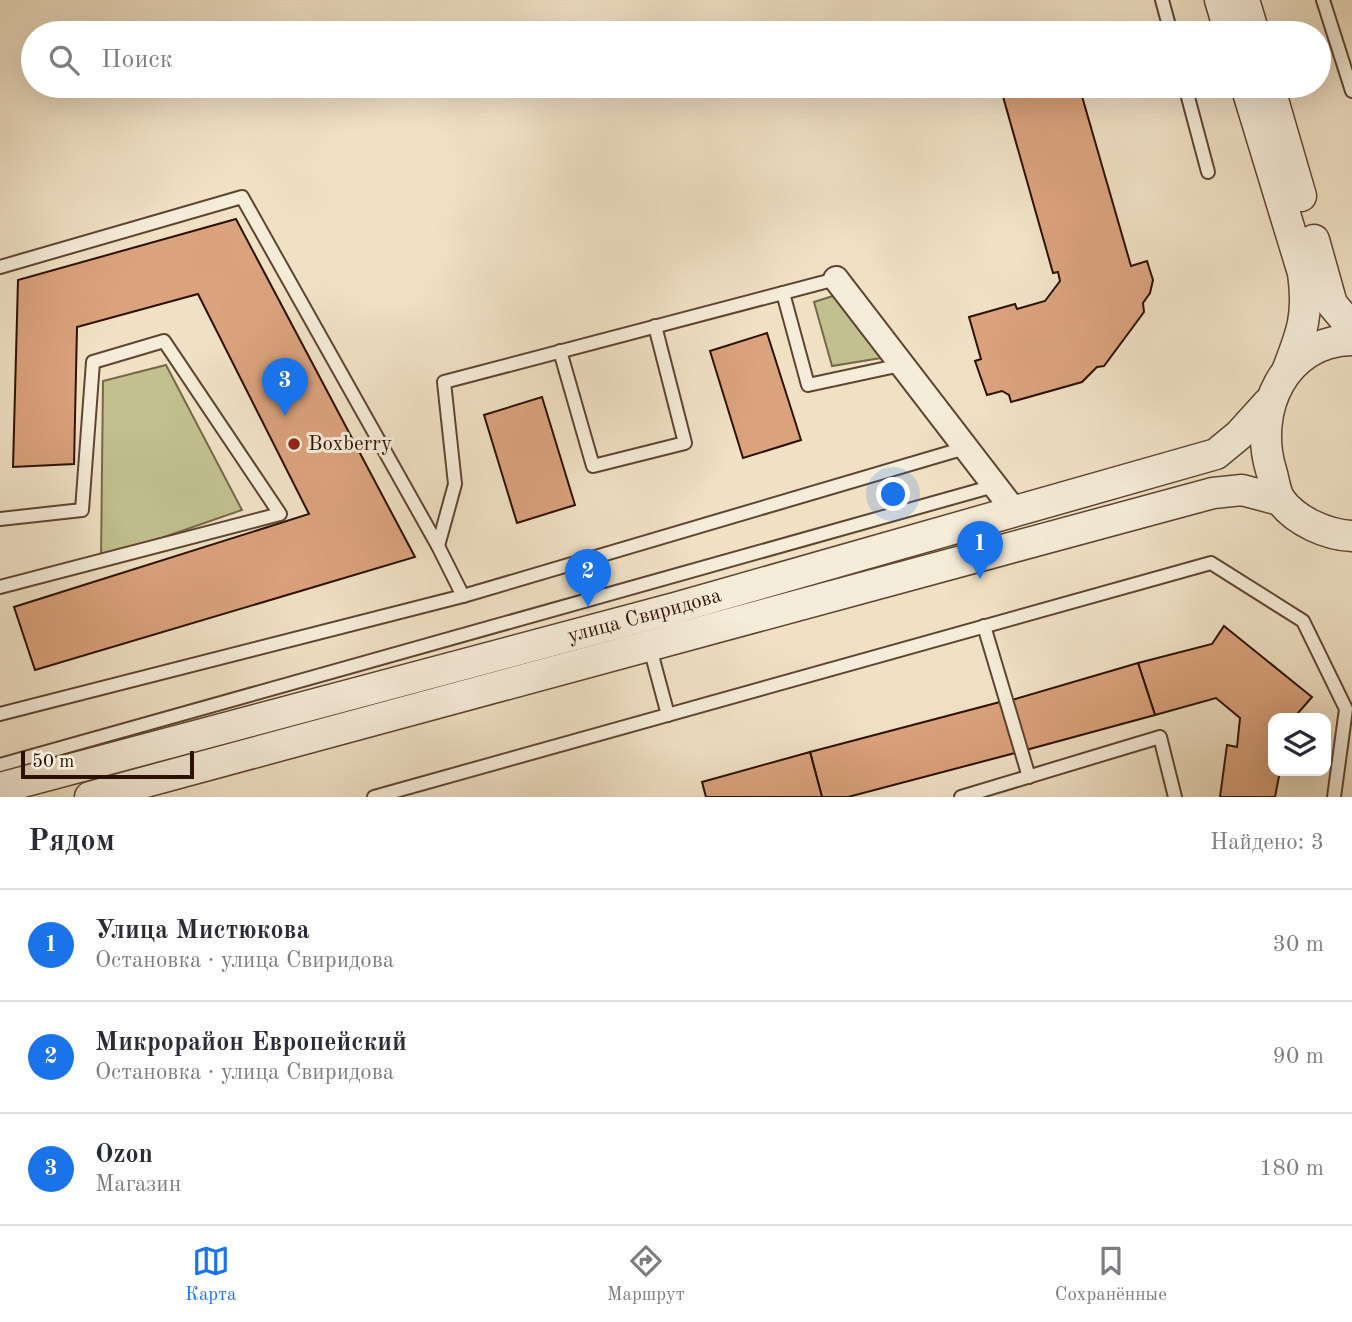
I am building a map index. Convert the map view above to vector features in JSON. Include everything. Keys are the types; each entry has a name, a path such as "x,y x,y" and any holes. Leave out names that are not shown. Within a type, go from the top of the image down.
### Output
{"street":[{"path":"1220,0 1226,21"},
{"path":"1244,0 1250,21"},
{"path":"1250,98 1303,273 1307,305 1300,337 1287,371 1268,403 1264,447 1280,500 1300,519 1337,535 1352,537"},
{"path":"1272,98 1332,304 1352,328"},
{"path":"836,279 1016,513"},
{"path":"1287,371 1312,352 1337,340 1352,340"},
{"name":"улица Свиридова","path":"0,788 676,608 1216,454 1239,435 1268,403"},
{"name":"улица Свиридова","path":"90,797 1213,494 1242,490 1280,500"}],"lane":[{"path":"1162,0 1168,21"},
{"path":"1323,0 1330,21"},
{"path":"1331,25 1352,91"},
{"path":"1188,98 1208,172"},
{"path":"0,267 242,197 438,546 463,596"},
{"path":"438,546 455,484 444,382 836,279"},
{"path":"783,293 808,385 901,365"},
{"path":"560,351 593,466 685,443 655,326"},
{"path":"0,519 82,510 93,362 164,341 280,514 0,587"},
{"path":"0,714 463,596 965,449"},
{"path":"0,765 994,486"},
{"path":"374,797 1211,563 1303,621 1346,709 1334,797"},
{"path":"984,626 1028,777"},
{"path":"650,648 668,715"},
{"path":"961,797 1160,737 1175,797"}],"shaded area":[{"path":"833,296 881,358 832,366 814,302"},
{"path":"166,365 242,510 101,559 103,381"}],"building":[{"path":"1003,98 1082,98 1131,266 1147,261 1153,280 1150,293 1143,303 1144,312 1104,366 1097,367 1082,382 1011,402 1009,395 1002,391 987,395 975,361 981,359 969,317 1015,304 1017,309 1045,301 1060,281 1058,272 1053,273"},
{"path":"236,219 415,557 35,670 14,607 309,514 198,294 77,327 74,464 13,467 18,280"},
{"path":"767,333 801,440 743,458 710,351"},
{"path":"542,397 575,505 517,523 484,415"},
{"path":"1224,626 1312,697 1298,713 1268,713 1268,776 1279,776 1275,797 1220,797 1227,745 1237,747 1240,718 1216,698 1155,715 1138,663 1212,644"},
{"path":"1138,663 1155,715 1026,750 1012,700"},
{"path":"1000,702 1015,753 848,797 822,797 810,752"},
{"path":"810,752 822,797 706,797 702,782"}],"place":[{"name":"Ozon","path":"285,416"},
{"name":"Boxberry","path":"294,444"},
{"name":"Улица Мистюкова","path":"980,579"},
{"name":"Микрорайон Европейский","path":"588,607"}]}
